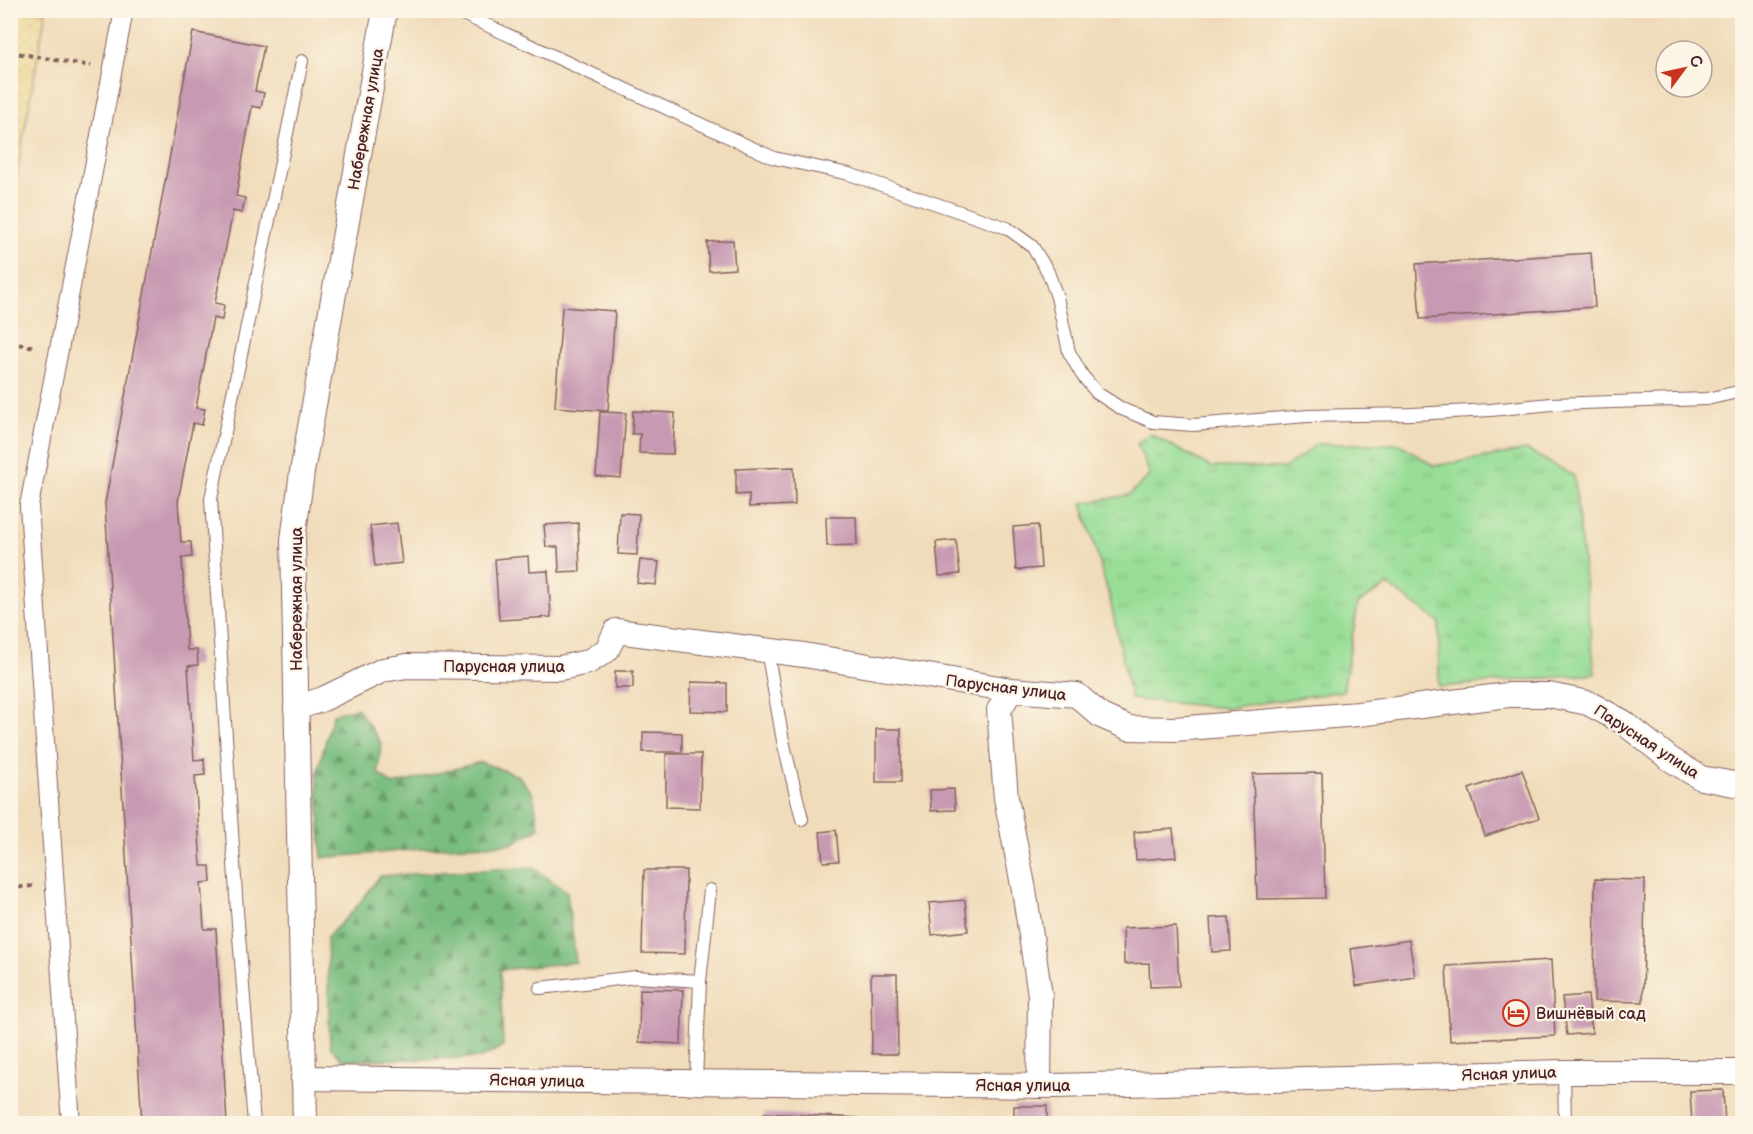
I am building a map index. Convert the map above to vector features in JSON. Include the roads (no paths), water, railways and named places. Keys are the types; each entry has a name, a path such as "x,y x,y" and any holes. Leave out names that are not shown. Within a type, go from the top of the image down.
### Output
{"street":[{"path":"70,1124 29,506 124,10"},
{"name":"Набережная улица","path":"305,1124 293,540 302,472 385,10"},
{"name":"Парусная улица","path":"296,708 323,699 383,670 407,666 560,668 588,662 607,650 616,631 767,650 1011,690 1077,695 1101,716 1130,728 1175,729 1358,714 1508,695 1550,694 1588,703 1614,717 1670,759 1701,778 1743,783"},
{"path":"1011,690 999,710 1006,798 1024,890 1040,995 1039,1086"},
{"name":"Ясная улица","path":"303,1078 1039,1086 1563,1072 1743,1072"}],"lane":[{"path":"454,10 774,158 849,174 1007,228 1032,246 1048,272 1069,352 1082,375 1097,393 1122,409 1153,422 1193,425 1308,416 1412,414 1551,404 1707,399 1743,391"},
{"path":"254,1124 237,911 211,499 302,61"},
{"path":"767,650 783,741 802,819"},
{"path":"696,1082 700,981 710,890"},
{"path":"540,988 636,977 700,981"},
{"path":"1563,1072 1564,1124"}],"place":[{"name":"Вишнёвый сад","path":"1516,1013"}]}
